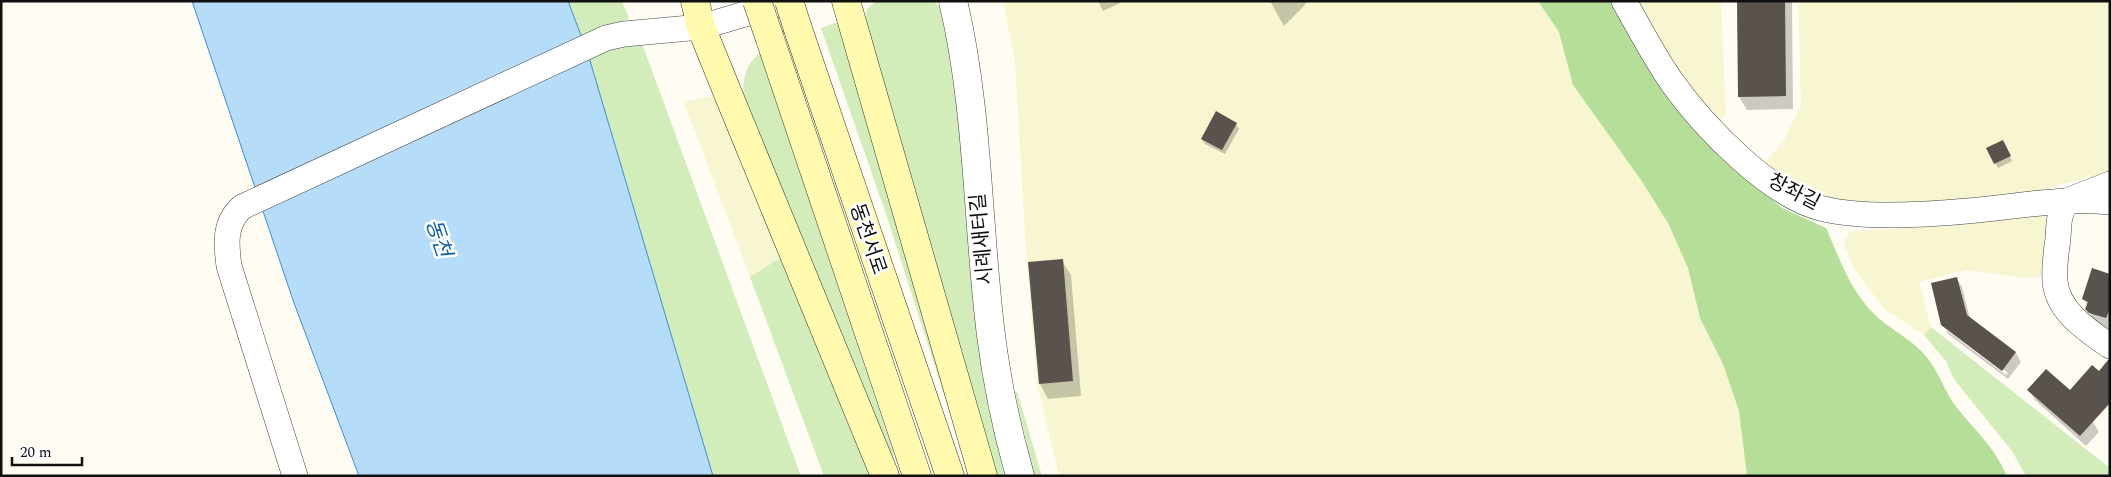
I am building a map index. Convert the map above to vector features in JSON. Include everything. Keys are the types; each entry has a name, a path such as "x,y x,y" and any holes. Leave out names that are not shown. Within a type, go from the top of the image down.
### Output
{"main road":[{"name":"동천서로","path":"757,1 917,476"},
{"name":"동천서로","path":"789,1 950,476"},
{"path":"846,1 983,476"},
{"path":"698,14 885,476"}],"street":[{"path":"295,476 229,266 226,245 230,220 242,207 587,46 698,14 789,1"},
{"name":"시례새터길","path":"953,1 969,90 991,335 1000,392 1020,476"},
{"name":"창좌길","path":"1624,1 1674,84 1709,126 1764,177 1800,200 1818,208 1837,212 1873,214 1967,211 2069,200 2110,202"},
{"path":"2110,184 2069,200 2064,205 2059,218 2055,274 2056,289 2076,321 2085,330 2110,346"}],"green space":[{"path":"568,1 622,1 629,18 608,29 630,45 643,46 801,476 713,476 588,54"},
{"path":"876,1 934,1 943,11 946,19 1006,476 993,476 865,22 867,9"},
{"path":"1003,1 1538,1 1559,32 1573,85 1641,180 1668,223 1688,268 1700,318 1723,364 1739,411 1747,476 1059,476 1037,384 1026,252 1015,62"},
{"path":"1538,1 1611,1 1647,64 1734,168 1782,208 1826,228 1843,268 1859,296 1879,319 1910,341 1929,360 1953,402 1991,448 2007,476 1747,476 1739,411 1723,364 1700,318 1688,268 1668,223 1641,180 1573,85 1559,32"},
{"path":"1634,1 1721,1 1726,115 1718,122 1693,93"},
{"path":"1798,1 2011,1 2014,3 2017,1 2110,1 2110,177 2088,177 2039,191 1929,203 1835,202 1801,189 1765,163 1784,140 1801,105"},
{"path":"839,23 970,476 886,214 821,28"},
{"path":"760,53 894,455 888,457 743,97 746,72 751,62"},
{"path":"719,95 783,256 750,277 684,102"},
{"path":"2041,215 2048,220 2049,266 2039,277 2023,278 1967,270 1919,282 1931,327 1924,335 1884,309 1855,270 1844,245 1847,235 1852,231 1951,226"},
{"path":"783,256 876,476 824,476 750,277"},
{"path":"1931,327 2110,468 2110,476 2026,476 2012,451 1954,379 1946,361 1924,335"},
{"path":"1017,391 1042,476 1034,476 1015,392"}],"water":[{"name":"동천","path":"192,1 568,1 588,54 713,476 359,476 294,303"}],"building":[{"path":"1737,1 1785,1 1786,96 1738,97"},
{"path":"1216,111 1237,123 1222,150 1201,139"},
{"path":"2003,140 2011,156 1994,164 1986,148"},
{"path":"1063,259 1073,381 1039,384 1028,262"},
{"path":"2092,268 2110,274 2110,309 2106,318 2089,313 2085,309 2088,302 2082,299"},
{"path":"1957,277 1967,315 2016,352 2002,371 1941,325 1931,283"},
{"path":"2110,360 2110,403 2080,436 2027,390 2046,369 2070,390 2092,365 2099,371"}]}
